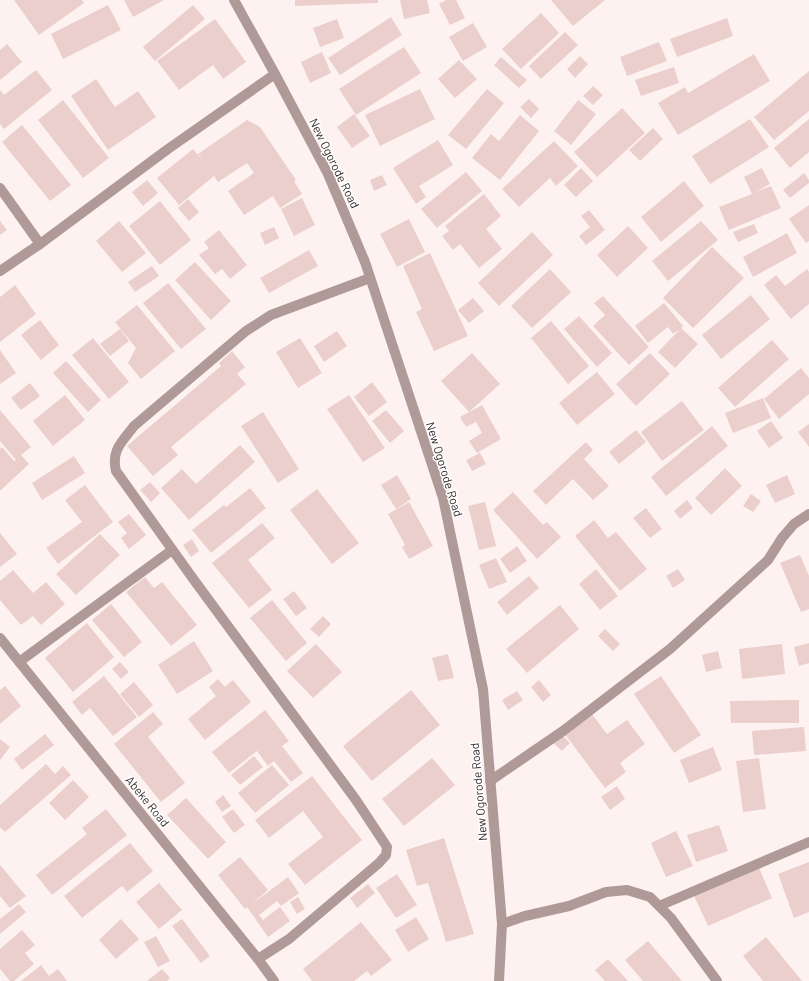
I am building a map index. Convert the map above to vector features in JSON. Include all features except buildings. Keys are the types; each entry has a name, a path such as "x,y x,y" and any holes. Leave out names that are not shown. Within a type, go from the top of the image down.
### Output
{"street":[{"name":"New Ogorode Road","path":"234,0 328,174 365,262 443,498 483,689 502,924 499,981"},
{"path":"0,271 40,244 275,74"},
{"path":"0,188 40,244"},
{"path":"258,959 289,939 379,863 386,855 387,847 356,800 172,550 116,471 114,461 119,445 134,426 246,331 271,315 370,278"},
{"path":"490,781 563,731 670,649 768,560 782,538 794,524 809,514"},
{"path":"19,662 172,550"},
{"name":"Abeke Road","path":"0,638 258,959 274,981"},
{"path":"659,906 809,842"},
{"path":"502,924 525,916 569,906 606,892 627,890 650,897 671,918 717,981"}]}
